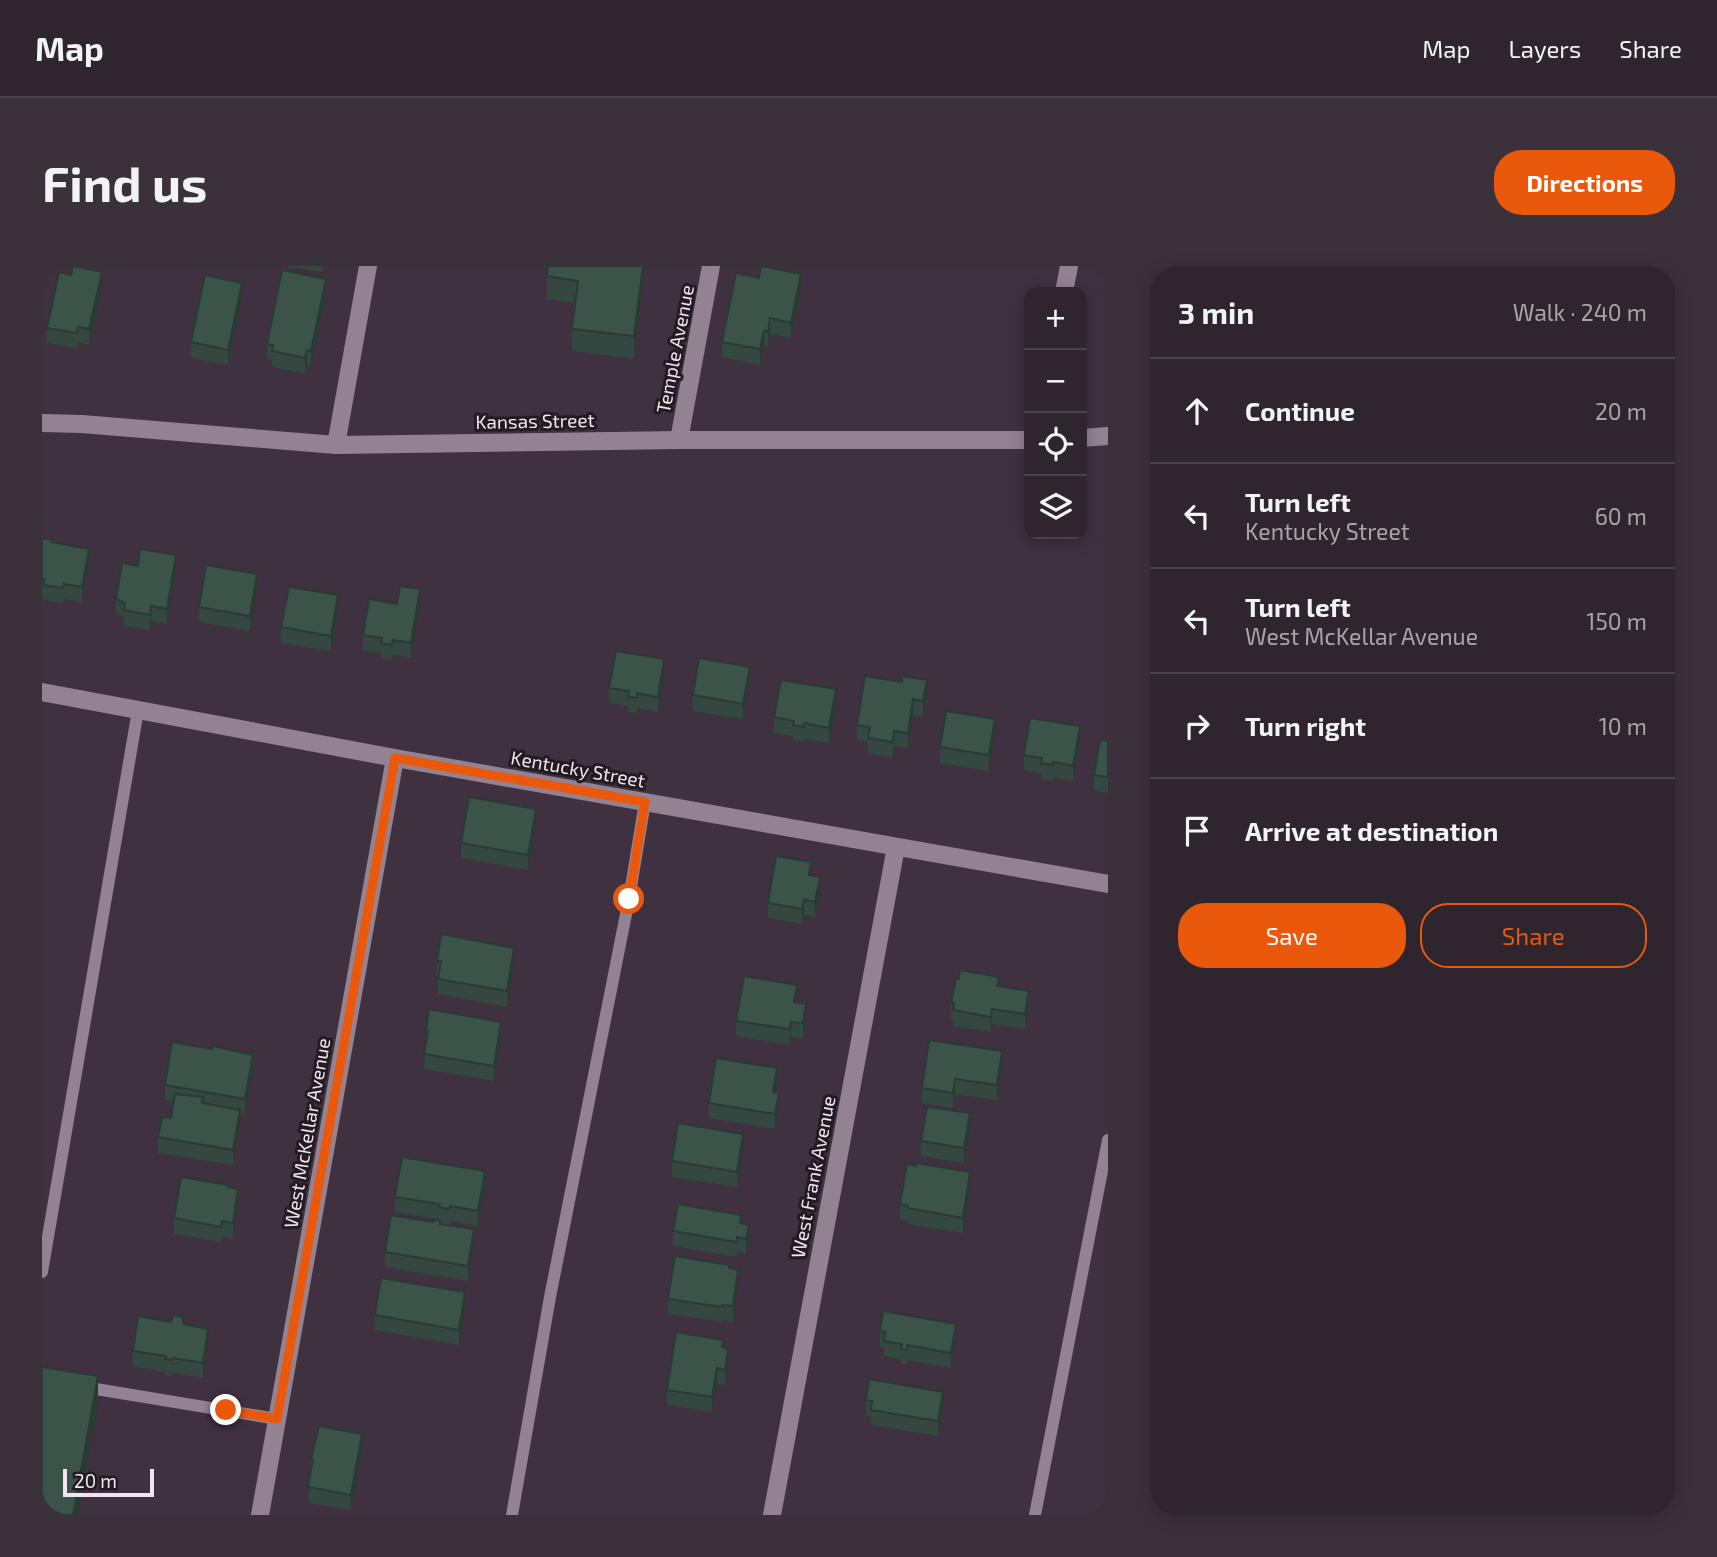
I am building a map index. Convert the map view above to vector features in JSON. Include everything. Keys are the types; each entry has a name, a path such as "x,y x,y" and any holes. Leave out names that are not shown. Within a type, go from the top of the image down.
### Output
{"street":[{"path":"336,444 368,266"},
{"name":"Temple Avenue","path":"679,440 711,266"},
{"path":"1065,287 1069,266"},
{"name":"Kansas Street","path":"42,423 336,444 1024,440"},
{"path":"1087,438 1108,436"},
{"name":"Kentucky Street","path":"42,692 395,758 1108,884"},
{"name":"West McKellar Avenue","path":"260,1515 395,758"},
{"name":"West Frank Avenue","path":"772,1515 896,847"}],"lane":[{"path":"42,1272 138,710"},
{"path":"512,1515 550,1297 629,899 645,802"},
{"path":"1035,1515 1108,1140"},
{"path":"68,1385 277,1419"}],"building":[{"path":"73,266 102,272 89,329 78,327 77,333 47,328 59,272 71,275"},
{"path":"548,266 643,266 634,336 572,329 578,281 547,276"},
{"path":"761,266 801,274 791,323 770,318 768,332 764,331 760,349 722,342 736,273 759,278"},
{"path":"282,270 326,279 311,351 307,350 305,358 272,351 273,345 267,344"},
{"path":"205,275 242,283 228,350 191,342"},
{"path":"42,539 89,549 82,587 43,585"},
{"path":"140,549 176,555 167,609 151,606 150,615 124,610 125,603 116,599 122,563 138,566"},
{"path":"206,565 257,574 250,616 199,607"},
{"path":"400,586 420,589 411,643 393,640 392,645 381,643 382,638 363,635 369,599 397,604"},
{"path":"289,587 338,595 331,636 281,627"},
{"path":"616,651 664,659 658,697 637,693 637,698 628,697 629,691 609,688"},
{"path":"699,658 750,667 743,704 693,695"},
{"path":"865,676 902,682 902,676 927,680 923,701 913,699 908,733 894,731 893,742 868,738 870,727 857,725"},
{"path":"781,680 836,689 829,728 804,723 804,727 793,725 794,721 774,717"},
{"path":"946,711 995,719 989,755 940,747"},
{"path":"1030,718 1080,726 1073,766 1053,762 1053,765 1041,763 1042,758 1024,755"},
{"path":"1100,740 1108,741 1108,777 1094,775"},
{"path":"469,797 536,809 528,855 461,843"},
{"path":"776,856 811,862 809,875 820,877 815,902 804,899 802,909 768,903"},
{"path":"441,934 514,948 507,991 438,979 441,961 437,961"},
{"path":"960,970 999,977 997,986 1029,991 1025,1014 992,1009 991,1017 953,1010 954,1003 951,1003"},
{"path":"744,976 797,985 794,1002 806,1004 803,1023 791,1022 790,1029 736,1021"},
{"path":"429,1009 501,1022 494,1066 424,1054"},
{"path":"929,1040 1002,1051 997,1085 955,1079 953,1093 922,1088"},
{"path":"172,1042 212,1049 213,1046 253,1055 245,1099 165,1085"},
{"path":"716,1058 777,1068 773,1092 779,1093 775,1114 709,1103"},
{"path":"175,1094 203,1097 202,1103 240,1110 233,1150 158,1137 162,1117 171,1118"},
{"path":"927,1107 970,1113 964,1148 921,1141"},
{"path":"678,1123 743,1134 737,1172 672,1161"},
{"path":"402,1157 485,1171 478,1211 450,1206 449,1209 439,1207 440,1204 395,1197"},
{"path":"916,1163 970,1172 963,1218 908,1208 900,1204 907,1164 916,1166"},
{"path":"181,1177 238,1189 233,1223 222,1221 221,1227 174,1218"},
{"path":"678,1204 741,1215 740,1223 749,1225 746,1239 737,1237 737,1242 673,1231"},
{"path":"391,1215 440,1221 440,1224 474,1229 468,1266 385,1252"},
{"path":"675,1256 729,1265 729,1268 738,1270 733,1306 722,1307 668,1299"},
{"path":"381,1278 465,1292 459,1330 375,1315"},
{"path":"883,1311 956,1324 951,1353 907,1345 907,1350 901,1349 902,1344 884,1341 885,1332 880,1331"},
{"path":"173,1315 183,1317 183,1324 208,1329 203,1363 165,1359 166,1356 133,1351 138,1316 171,1322"},
{"path":"676,1332 723,1340 722,1347 728,1349 725,1370 717,1368 712,1397 667,1390"},
{"path":"42,1367 98,1376 73,1515 42,1515"},
{"path":"869,1379 943,1392 938,1421 871,1410 872,1401 866,1400"},
{"path":"319,1426 362,1434 351,1495 308,1487"}],"route":[{"path":"226,1410 277,1419 395,758 645,802 629,899"}]}
